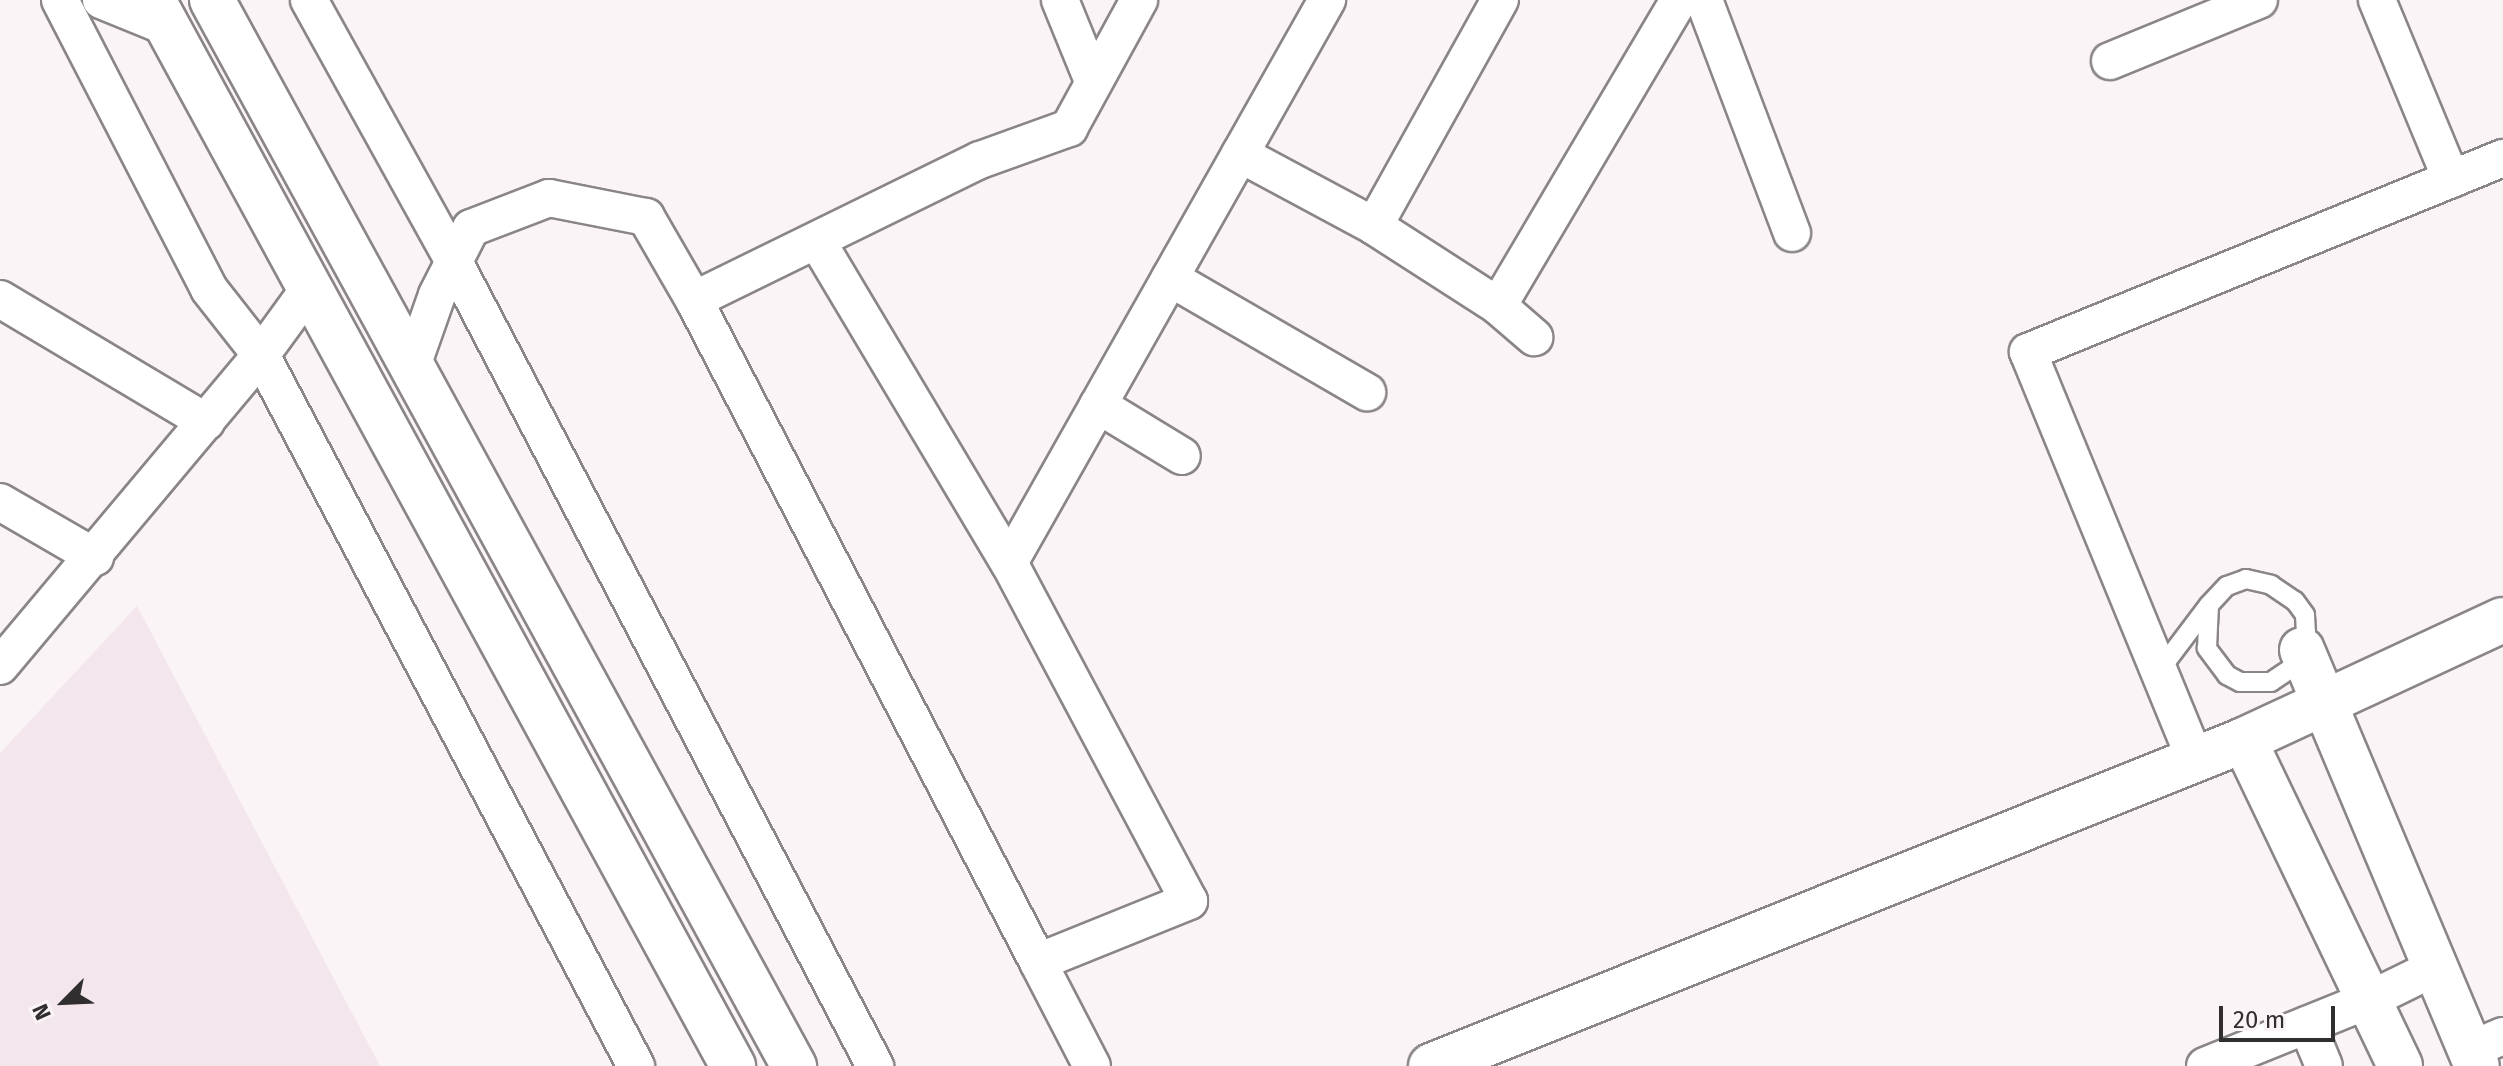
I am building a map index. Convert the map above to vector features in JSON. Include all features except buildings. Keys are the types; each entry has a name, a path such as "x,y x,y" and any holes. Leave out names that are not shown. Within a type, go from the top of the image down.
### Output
{"street":[{"path":"60,0 209,289 261,355 636,1066"},
{"path":"101,0 160,13 733,1066"},
{"path":"212,0 794,1066"},
{"path":"309,0 454,262 875,1066"},
{"path":"1060,0 1093,81"},
{"path":"694,300 980,160 1069,128 1139,0"},
{"path":"1009,563 1327,0"},
{"path":"1374,226 1500,0"},
{"path":"1498,306 1679,0"},
{"path":"1704,0 1792,233"},
{"path":"2110,61 2259,0"},
{"path":"2377,0 2451,179"},
{"path":"1240,154 1374,226 1498,306 1534,337"},
{"path":"2195,759 2028,352 2503,158"},
{"path":"412,366 437,295 471,228 549,198 646,217 694,300 1092,1066"},
{"path":"817,241 1009,563 1189,901 1038,962"},
{"path":"1170,278 1367,392"},
{"path":"0,666 95,557 261,355 309,289"},
{"path":"0,299 206,422"},
{"path":"1098,405 1182,456"},
{"path":"0,502 95,557"},
{"path":"1431,1066 2244,740 2503,620"},
{"path":"2302,650 2434,968 2483,1051"},
{"path":"2244,740 2371,999 2400,1066"},
{"path":"2205,1066 2371,999 2434,968"},
{"path":"2307,1025 2324,1066"}],"lane":[{"path":"2159,671 2209,605 2227,586 2246,579 2271,585 2295,601 2305,615 2302,650 2296,665 2283,677 2256,684 2240,682 2215,663 2207,648 2209,605"}],"shaded area":[{"path":"137,606 380,1066 0,1066 0,753"}]}
